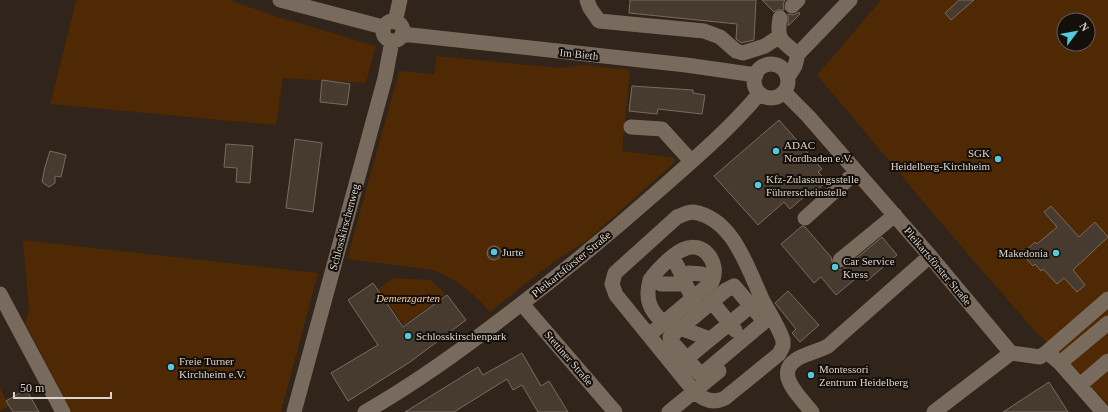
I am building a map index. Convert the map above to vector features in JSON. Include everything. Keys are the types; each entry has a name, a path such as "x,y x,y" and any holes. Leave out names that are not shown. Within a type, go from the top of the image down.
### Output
{"street":[{"name":"Im Bieth","path":"280,0 393,31 686,65 756,75"},
{"name":"Schlosskirschenweg","path":"294,412 385,78 400,0"},
{"path":"587,0 590,8 599,21 704,31 720,37 736,51 743,53 765,46 780,36"},
{"path":"798,54 795,66 788,77 788,82 784,92 775,98 764,97 760,94 755,87 756,75 764,66 775,65 798,54 850,0"},
{"path":"780,18 778,32 781,40 798,54"},
{"path":"775,65 781,67 788,77"},
{"name":"Pleikartsförster Straße","path":"784,92 895,215 1011,353"},
{"name":"Pleikartsförster Straße","path":"368,411 398,394 446,362 522,304 629,217 738,117 760,94"},
{"path":"631,127 662,129 691,161"},
{"path":"805,218 856,172"},
{"path":"783,343 779,354 723,399 708,400 694,391 632,315 613,289 612,278 615,273 677,217 693,212 703,214 712,220 734,242 744,259 777,327 783,343 799,352 816,353 828,346 930,256"},
{"path":"840,260 895,215"},
{"path":"632,315 656,314 694,299 714,280 715,267 711,258 702,249 690,247 682,250 672,258 650,280 656,314 646,332"},
{"path":"672,258 678,266 683,280 694,299"},
{"path":"661,284 683,280 689,273 702,274"},
{"path":"734,286 752,305 764,322 744,340 700,374 686,359 670,337 734,286"},
{"path":"0,294 6,319 63,412"},
{"path":"934,412 989,368 1011,353 1040,357 1048,352 1108,299"},
{"path":"712,302 744,340"},
{"name":"Stettiner Straße","path":"522,304 615,412"},
{"path":"686,359 752,305"},
{"path":"1060,363 1108,323"},
{"path":"669,412 777,327"},
{"path":"680,328 710,339"},
{"path":"1048,352 1060,363 1103,412"},
{"path":"809,353 789,367 786,374 788,382 812,412"},
{"path":"1080,385 1108,361"}],"green space":[{"path":"76,0 229,0 278,17 376,46 366,83 283,78 276,125 50,104"},
{"name":"SGK Heidelberg-Kirchheim","path":"881,0 1108,0 1108,405 1083,377 1035,331 959,244 817,75"},
{"path":"437,56 560,68 583,65 630,70 622,151 675,158 674,163 585,242 552,263 490,312 464,287 433,270 347,259 399,71 434,74"},
{"name":"Freie Turner Kirchheim e.V.","path":"23,240 318,273 281,412 72,412 25,323 29,310"},
{"name":"Demenzgarten","path":"393,278 431,280 445,294 404,325 378,289"},
{"path":"0,388 9,406 0,411"}],"building":[{"path":"630,0 756,0 754,40 741,43 736,39 737,24 629,13"},
{"path":"762,0 785,0 783,4 784,10 777,10 774,12"},
{"path":"959,0 974,0 951,20 945,13"},
{"path":"799,12 800,14 788,26 788,14 794,15"},
{"path":"322,80 350,84 347,105 320,102"},
{"path":"632,86 693,90 693,93 705,95 702,114 658,109 657,114 629,111"},
{"path":"779,120 822,169 818,172 827,181 815,192 813,189 790,209 784,202 758,225 714,176"},
{"path":"295,139 322,143 313,212 286,208"},
{"path":"226,144 253,146 250,183 236,182 237,168 224,167"},
{"path":"50,151 66,155 61,177 55,176 55,183 49,187 42,182"},
{"path":"1051,206 1079,237 1095,222 1108,237 1073,270 1085,285 1077,292 1064,278 1057,284 1043,269 1041,271 1035,264 1033,266 1022,254 1035,242 1037,244 1057,227 1044,212"},
{"path":"802,226 805,227 831,257 833,265 837,269 842,270 882,237 897,255 867,281 861,274 836,295 821,277 814,283 781,244"},
{"name":"Jurte","path":"491,246 497,246 501,250 501,256 497,260 491,260 487,256 487,250"},
{"name":"Schlosskirschenpark","path":"373,283 403,327 447,295 466,320 410,362 348,401 331,373 378,345 348,300"},
{"path":"788,291 819,325 800,342 792,333 796,329 775,303"},
{"path":"522,353 541,386 549,381 568,412 538,412 522,385 513,390 507,379 454,412 405,412 478,367 483,375"},
{"path":"1049,382 1068,412 1003,412"},
{"path":"26,389 39,412 13,412 6,401"}],"place":[{"name":"ADAC Nordbaden e.V.","path":"776,151"},
{"name":"SGK Heidelberg-Kirchheim","path":"998,159"},
{"name":"Kfz-Zulassungsstelle Führerscheinstelle","path":"758,185"},
{"name":"Jurte","path":"494,252"},
{"name":"Makedonia","path":"1056,253"},
{"name":"Car Service Kress","path":"835,267"},
{"name":"Schlosskirschenpark","path":"408,336"},
{"name":"Freie Turner Kirchheim e.V.","path":"171,367"},
{"name":"Montessori Zentrum Heidelberg","path":"811,375"}]}
